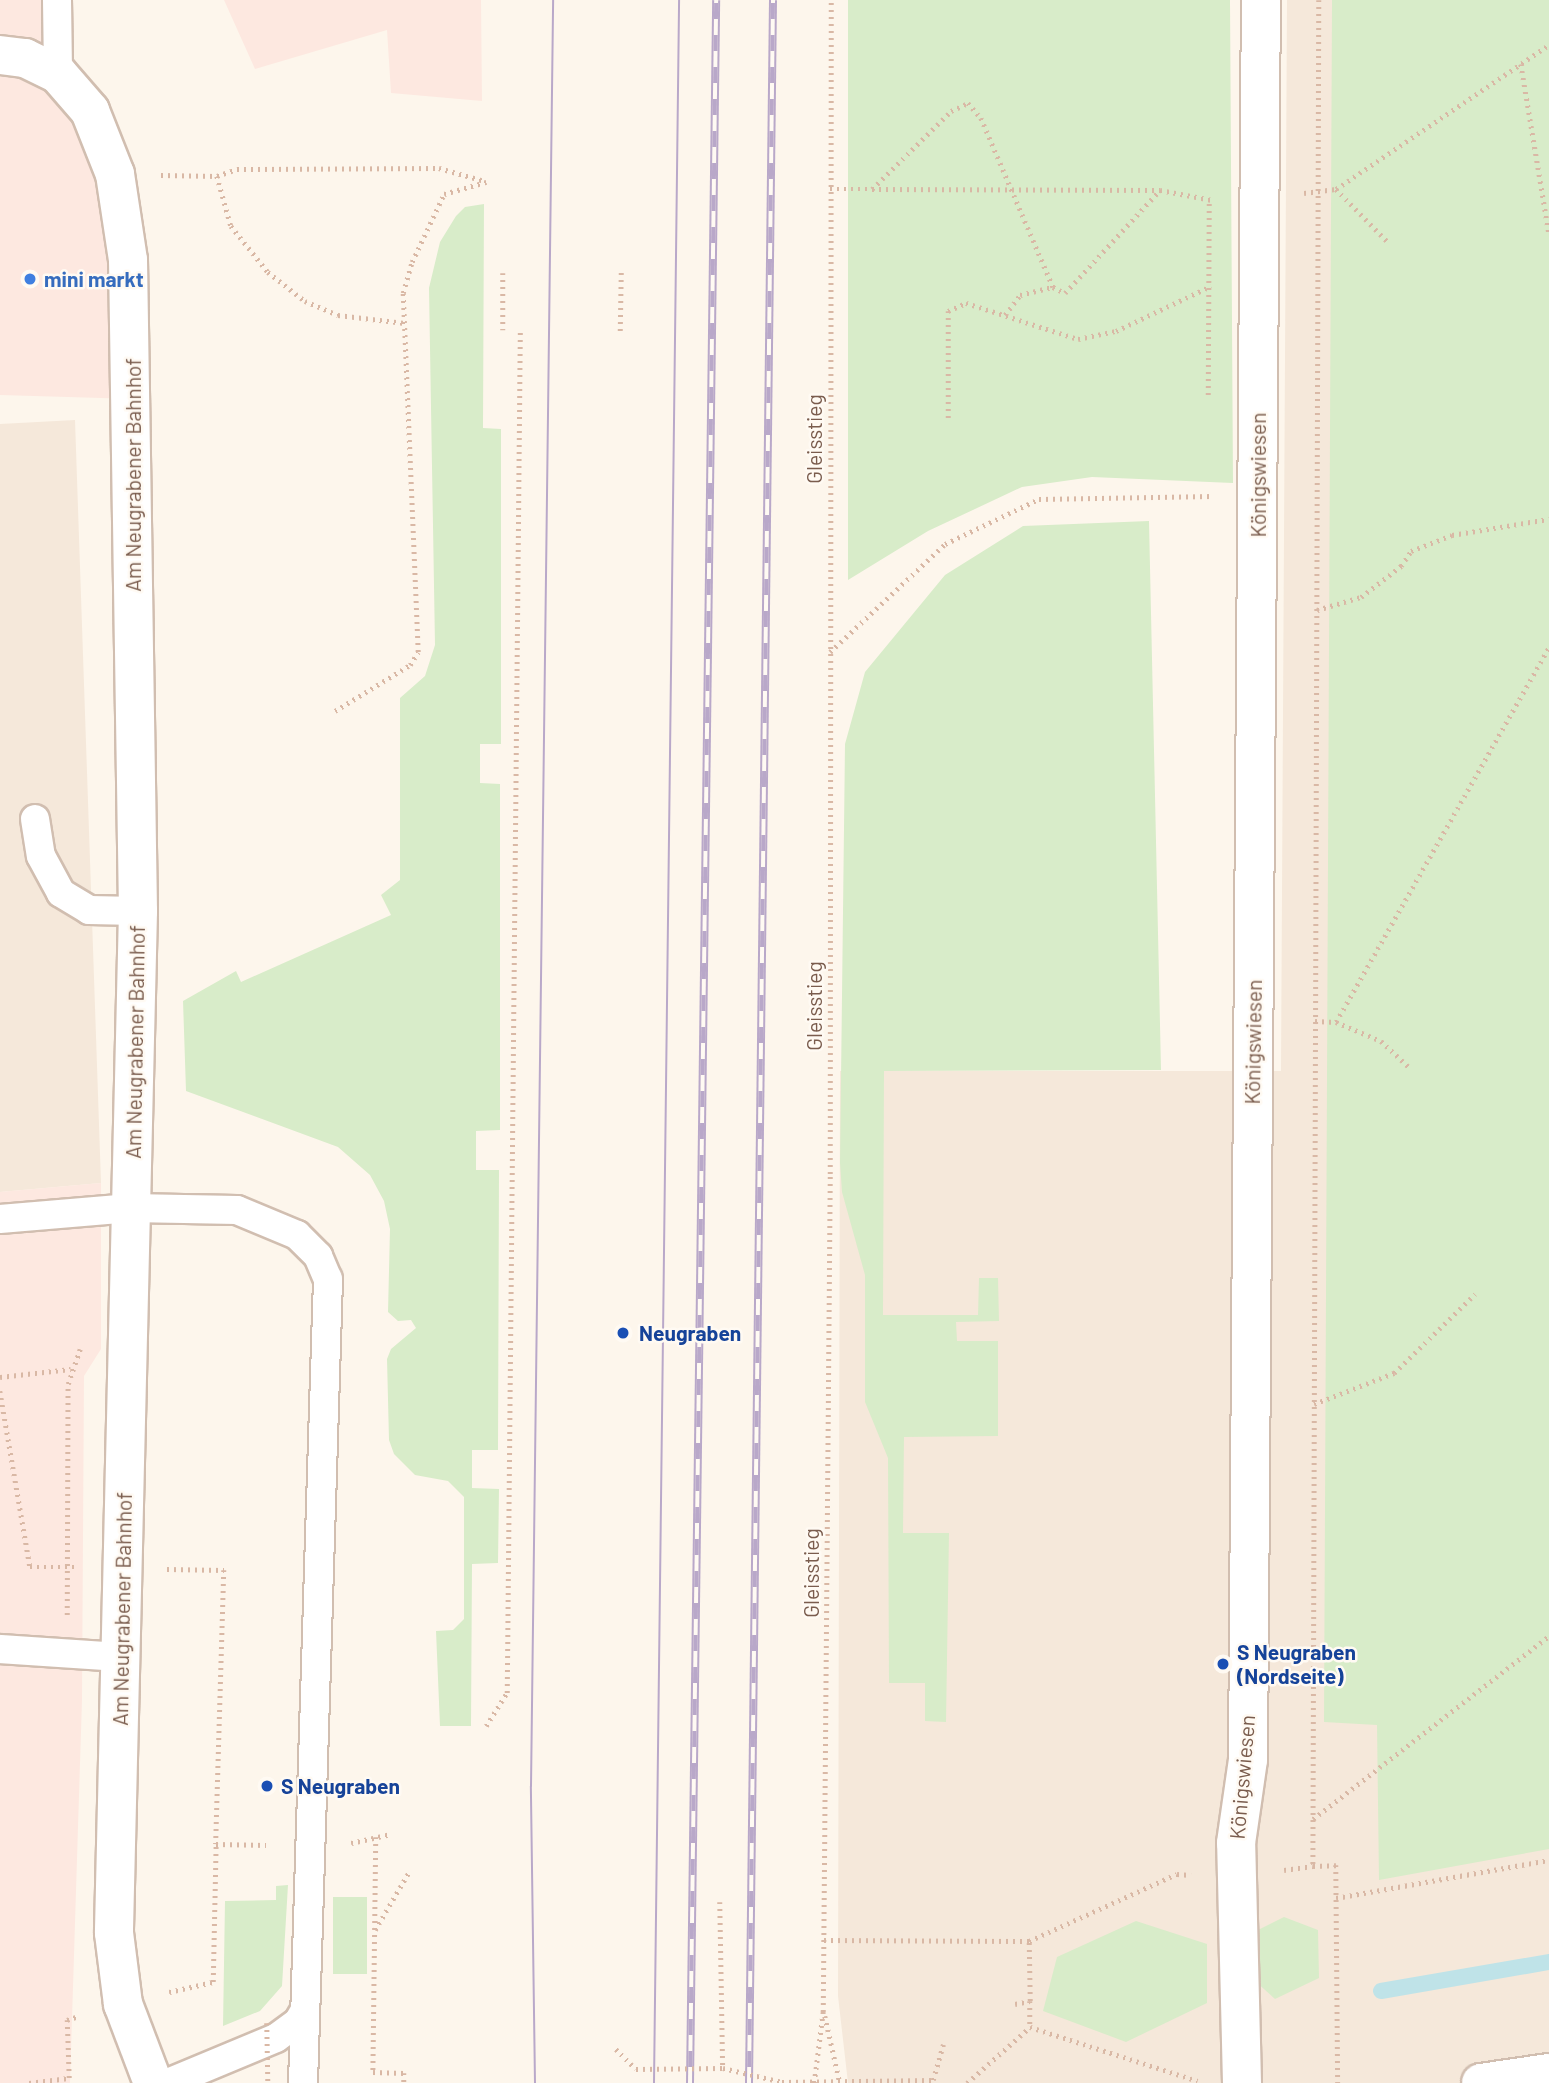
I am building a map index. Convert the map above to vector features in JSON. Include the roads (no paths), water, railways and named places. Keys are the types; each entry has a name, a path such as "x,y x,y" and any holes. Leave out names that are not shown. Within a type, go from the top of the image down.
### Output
{"street":[{"name":"Königswiesen","path":"1242,2083 1236,1843 1248,1760 1261,0"},
{"name":"Am Neugrabener Bahnhof","path":"0,55 25,58 58,74 90,111 115,174 128,260 134,401 138,911 121,1657 117,1975 130,2031 153,2083"},
{"path":"1481,2083 1549,2073"}],"lane":[{"path":"57,0 58,74"},
{"path":"36,819 41,856 61,893 89,910 138,911"},
{"path":"0,1219 131,1208 237,1210 264,1218 297,1235 318,1256 328,1279 303,2083"},
{"path":"0,1649 121,1657"},
{"path":"167,2083 276,2038 298,2022 305,2010"}],"waterway":[{"path":"1381,1991 1549,1962"}],"tram line":[{"path":"535,2083 531,1786 553,0"},
{"path":"654,2083 679,0"}],"railway":[{"path":"690,2083 716,0"},
{"path":"749,2083 773,0"}],"place":[{"name":"mini markt","path":"30,279"},
{"name":"Neugraben","path":"623,1333"},
{"name":"S Neugraben (Nordseite)","path":"1223,1664"},
{"name":"S Neugraben","path":"267,1786"}]}
